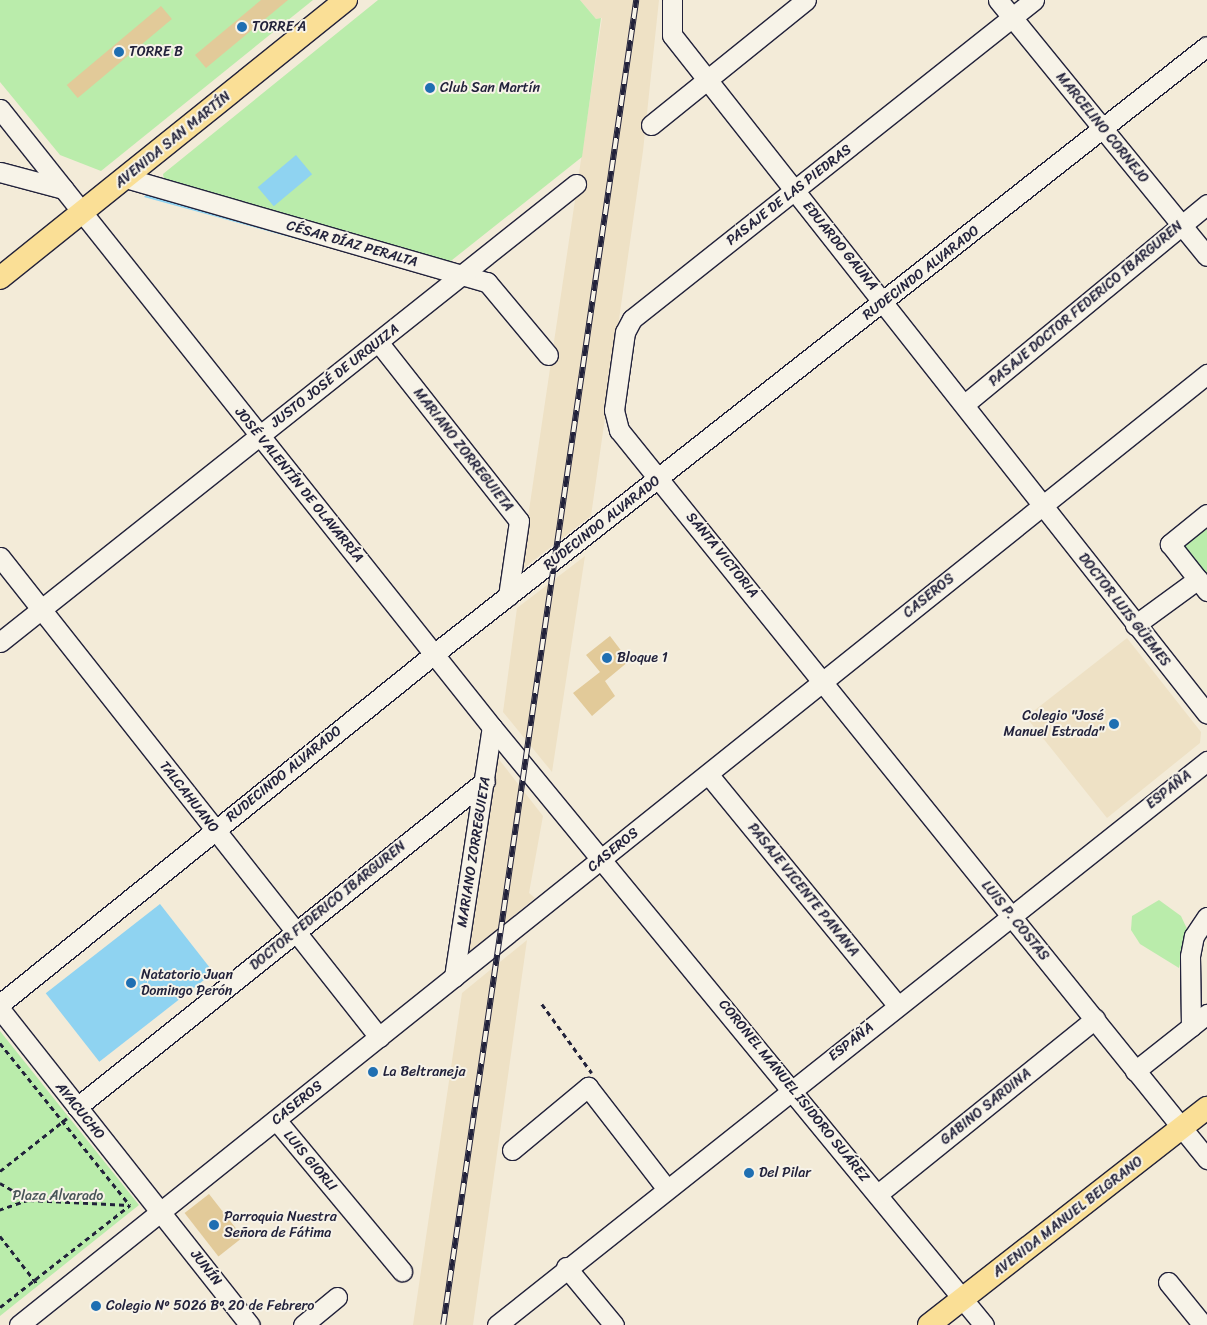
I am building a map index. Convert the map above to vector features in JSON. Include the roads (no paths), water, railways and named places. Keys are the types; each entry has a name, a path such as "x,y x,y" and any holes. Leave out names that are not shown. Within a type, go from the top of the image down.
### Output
{"main road":[{"name":"AVENIDA SAN MARTÍN","path":"0,278 346,0"},
{"name":"AVENIDA MANUEL BELGRANO","path":"929,1325 1207,1108"}],"street":[{"name":"EDUARDO GAUNA","path":"672,0 672,35 706,80 966,403 1042,505"},
{"path":"651,124 806,0"},
{"name":"MARCELINO CORNEJO","path":"998,0 1207,256"},
{"name":"PASAJE DE LAS PIEDRAS","path":"619,430 614,410 625,332 632,319 1034,0"},
{"name":"RUDECINDO ALVARADO","path":"0,1004 434,654 885,302 1207,46"},
{"name":"JOSÉ VALENTÍN DE OLAVARRÍA","path":"0,109 492,727 602,858"},
{"path":"0,172 64,189"},
{"name":"CÉSAR DÍAZ PERALTA","path":"126,178 487,282 548,355"},
{"name":"JUSTO JOSÉ DE URQUIZA","path":"0,642 379,343 576,184"},
{"name":"PASAJE DOCTOR FEDERICO IBARGUREN","path":"966,403 1207,204"},
{"name":"MARIANO ZORREGUIETA","path":"379,343 519,521 508,596"},
{"name":"CASEROS","path":"19,1325 1207,374"},
{"name":"SANTA VICTORIA","path":"619,430 824,681"},
{"name":"DOCTOR LUIS GÜEMES","path":"1042,505 1207,714"},
{"path":"1135,625 1202,585 1170,544 1207,514"},
{"name":"TALCAHUANO","path":"0,557 379,1037"},
{"name":"LUIS P. COSTAS","path":"824,681 1207,1159"},
{"name":"MARIANO ZORREGUIETA","path":"454,977 492,727"},
{"name":"ESPAÑA","path":"497,1325 566,1267 1207,761"},
{"name":"PASAJE VICENTE PANANA","path":"708,774 897,1006"},
{"name":"DOCTOR FEDERICO IBARGUREN","path":"73,1112 485,781"},
{"name":"CORONEL MANUEL ISIDORO SUÁREZ","path":"602,858 793,1088 984,1325"},
{"path":"1191,1027 1190,956 1194,936 1207,917"},
{"name":"AYACUCHO","path":"0,1009 73,1112 162,1211"},
{"path":"1135,1071 1207,1014"},
{"name":"GABINO SARDINA","path":"878,1194 1095,1019"},
{"path":"512,1150 588,1087 666,1188"},
{"name":"LUIS GIORLI","path":"276,1120 402,1271"},
{"name":"JUNÍN","path":"162,1211 250,1325"},
{"path":"566,1267 614,1325"},
{"path":"1168,1282 1203,1325"},
{"path":"303,1325 337,1297"}],"water":[{"path":"296,155 312,174 274,206 258,187"},
{"path":"147,193 428,275 144,197"},
{"name":"Natatorio Juan Domingo Perón","path":"160,904 214,973 99,1062 46,993"}],"railway":[{"path":"443,1325 636,0"}],"place":[{"name":"TORRE A","path":"242,27"},
{"name":"TORRE B","path":"119,52"},
{"name":"Club San Martín","path":"430,88"},
{"name":"Bloque 1","path":"607,658"},
{"name":"Colegio \"José Manuel Estrada\"","path":"1114,724"},
{"name":"Natatorio Juan Domingo Perón","path":"131,983"},
{"name":"La Beltraneja","path":"373,1072"},
{"name":"Del Pilar","path":"749,1173"},
{"name":"Parroquia Nuestra Señora de Fátima","path":"214,1225"},
{"name":"Colegio Nº 5026 Bº 20 de Febrero","path":"96,1306"}],"park label":[{"name":"Plaza Alvarado","path":"58,1196"}]}
